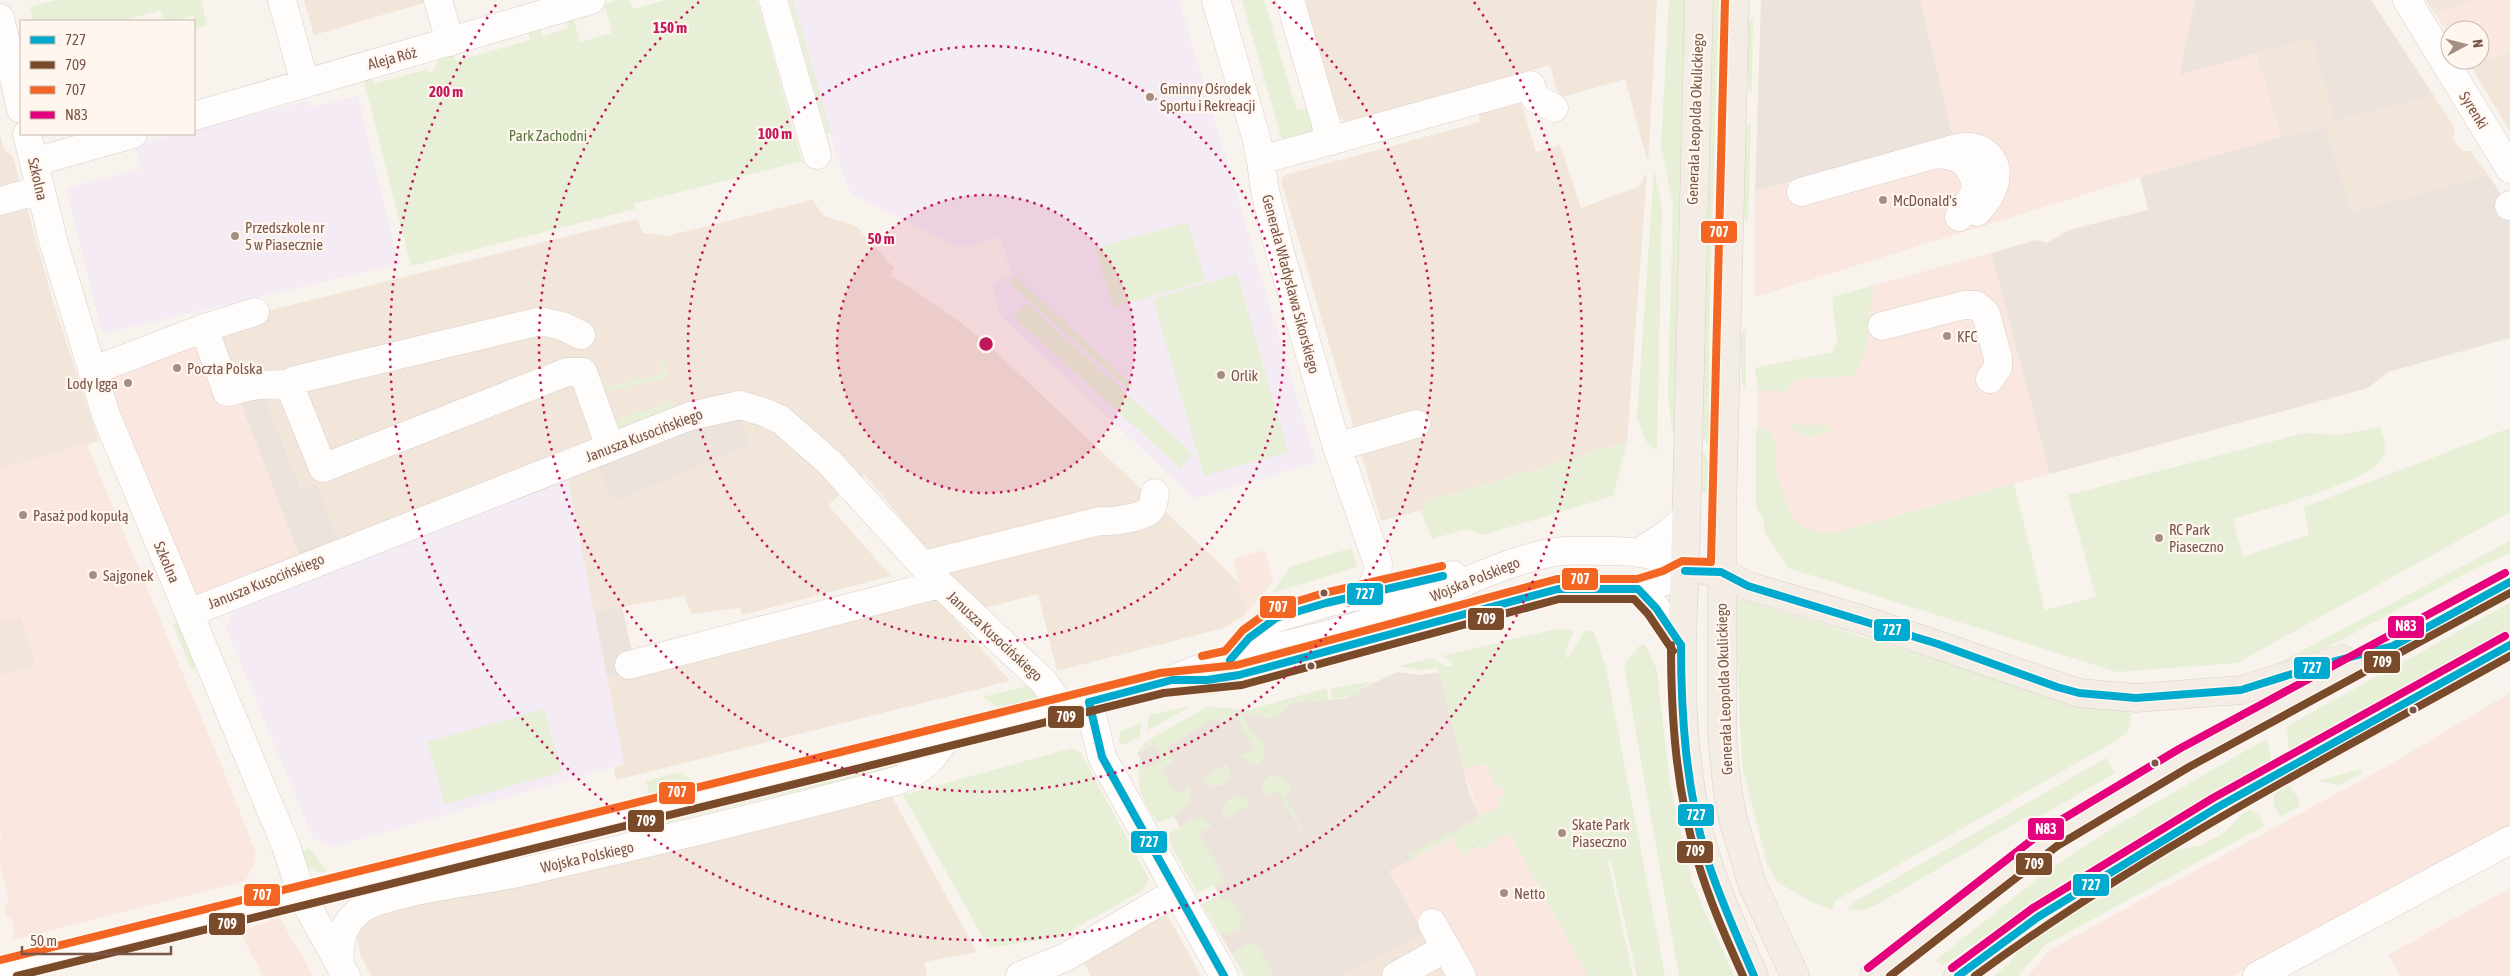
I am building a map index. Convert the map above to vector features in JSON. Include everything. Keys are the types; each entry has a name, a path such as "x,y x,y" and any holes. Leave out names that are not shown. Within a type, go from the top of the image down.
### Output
{"main road":[{"name":"Generała Leopolda Okulickiego","path":"1699,0 1681,645 1683,732 1698,825 1715,884 1754,976"},
{"name":"Generała Leopolda Okulickiego","path":"1735,0 1721,572 1722,734 1727,787 1734,819 1760,905 1795,976"},
{"path":"1684,571 1721,572 1748,586 1938,644 2057,687 2079,693 2122,698 2241,690 2324,664 2393,646"},
{"path":"1684,571 1720,636"},
{"path":"1874,976 2051,838 2184,758 2510,582"},
{"path":"1958,976 2038,917 2218,807 2510,646"}],"street":[{"path":"282,0 305,84"},
{"path":"438,0 450,42"},
{"name":"Aleja Róż","path":"195,116 591,0"},
{"path":"773,0 817,155"},
{"name":"Generała Władysława Sikorskiego","path":"1216,0 1261,160 1264,186 1279,249 1337,447 1350,478 1378,564"},
{"path":"1290,0 1330,140"},
{"name":"Syrenki","path":"2406,0 2510,169"},
{"path":"0,18 20,105"},
{"path":"1261,160 1531,85 1535,98 1554,108"},
{"name":"Szkolna","path":"27,135 61,266 106,414 286,846 302,896 343,970"},
{"path":"34,162 129,135"},
{"path":"1801,192 1936,154 1959,159 1968,167 1973,175 1975,192 1968,214"},
{"path":"0,201 40,190"},
{"path":"1882,326 1964,305 1976,305 1986,314 1998,358 1998,366 1990,379"},
{"path":"92,371 204,328 255,312"},
{"path":"204,328 228,392 257,385 289,384 295,380 541,321 562,326 581,335"},
{"path":"289,384 323,468 563,373 583,372 610,447"},
{"name":"Janusza Kusocińskiego","path":"189,613 700,412 740,405 782,420 829,462 931,575 1044,682 1062,708"},
{"path":"1337,447 1416,424"},
{"path":"629,665 931,575 1100,521 1111,522 1147,513 1152,505 1154,493"},
{"path":"1640,552 1671,532 1686,517"},
{"name":"Wojska Polskiego","path":"1,966 302,896 1172,680 1201,667 1367,623 1510,563 1551,553 1581,550 1640,552 1663,558 1684,571"},
{"path":"1368,594 1377,576 1378,564 1409,580 1419,581"},
{"name":"Wojska Polskiego","path":"1172,680 1207,680 1239,675 1558,590 1588,588 1638,589 1667,580 1684,571"},
{"path":"1230,660 1266,624 1276,618 1299,610 1419,581 1453,575 1477,576"},
{"path":"1638,589 1656,608 1681,645"},
{"path":"1089,702 1102,757 1224,976"},
{"name":"Wojska Polskiego","path":"343,970 341,938 349,920 361,908 370,904 437,886 503,876 646,843 899,780 918,772 937,753 946,737"},
{"path":"2257,976 2510,840"},
{"path":"1020,976 1066,957 1176,892"},
{"path":"1432,923 1462,976"},
{"path":"1396,976 1446,948"}],"shaded area":[{"path":"304,0 434,0 314,35"},
{"path":"793,0 1179,0 1316,462 1195,499 1000,316 992,284 1011,275 1001,237 959,248 851,194 840,167"},
{"path":"1302,0 1657,0 1648,163 1625,79 1559,98 1550,65 1348,123 1337,115"},
{"path":"1761,0 1920,0 1953,137 1755,191"},
{"path":"1920,0 2195,0 2179,74 2256,54 2281,137 2140,177 1755,297 1755,191 1953,137"},
{"path":"2195,0 2371,0 2434,96 2335,121 2312,38 2179,75"},
{"path":"2426,0 2474,0 2435,14"},
{"path":"2474,0 2510,0 2510,52 2490,58 2490,20 2440,20 2440,22 2435,14"},
{"path":"2312,38 2336,121 2434,96 2455,128 2453,138 2456,144 2462,151 2471,151 2488,175 2351,212 2326,127 2281,137 2256,54"},
{"path":"2510,52 2510,132 2473,70 2490,70 2490,58"},
{"name":"Przedszkole nr 5 w Piasecznie","path":"358,96 399,264 102,334 66,188 141,169 135,145 175,135 195,135 195,130 308,100 310,107"},
{"path":"1521,102 1536,152 1560,145 1581,208 1638,187 1647,173 1627,442 1429,501 1421,510 1381,521 1281,180 1285,175 1480,122 1478,113"},
{"path":"2326,127 2351,212 2488,175 2510,207 2510,338 2388,372 2368,388 2050,474 1991,253 2037,240 2047,243 2069,230 2148,210 2140,177 2281,137"},
{"path":"0,135 4,149 13,157 54,305 99,441 0,469"},
{"path":"812,200 824,216 856,226 894,268 890,276 902,282 960,322 993,349 1214,558 1238,582 1246,614 1224,628 1057,671 1038,594 978,610 864,474 828,505 891,576 742,615 740,608 692,614 684,596 593,612 567,474 338,542 316,485 303,492 263,393 239,399 220,338 262,325 259,313 637,219 643,233 667,236"},
{"path":"1991,253 2050,474 1775,549 1764,531 1764,519 1756,508 1758,390 1786,392 1796,379 1852,376 1870,324 1870,298 1875,285"},
{"path":"218,332 239,399 300,557 195,597 105,382 107,379"},
{"path":"263,393 302,491 316,484 338,542 300,557 239,399"},
{"path":"728,413 737,415 750,445 614,501 597,466"},
{"path":"87,445 220,762 256,853 254,865 245,881 13,940 11,935 15,934 12,919 6,917 4,909 9,898 0,865 0,842 2,841 0,833 0,676 36,666 21,617 0,622 0,469"},
{"path":"567,474 624,764 332,847 313,838 226,628 237,606"},
{"path":"1265,550 1273,581 1246,614 1233,559"},
{"path":"929,590 1010,681 616,780 614,768 624,764 607,677"},
{"path":"622,606 636,670 607,677 593,612"},
{"path":"21,616 36,666 0,676 0,622"},
{"path":"1397,672 1420,675 1439,672 1469,792 1480,818 1408,855 1411,860 1389,871 1423,933 1341,976 1245,976 1202,904 1219,895 1137,753 1226,708 1275,717 1293,702 1342,699 1360,693 1359,690"},
{"path":"2510,693 2510,825 2232,976 2028,976 2050,950 2391,764"},
{"path":"1486,764 1495,787 1499,785 1505,794 1502,805 1480,818 1463,768"},
{"path":"890,793 977,952 924,962 927,976 372,976 361,957 357,938 361,923 370,916"},
{"path":"1509,833 1588,976 1446,976 1389,871 1453,837 1481,849"},
{"path":"2510,888 2510,976 2400,976 2388,955"},
{"path":"1165,911 1201,976 1091,976 1082,959"},
{"path":"279,917 313,976 263,976 240,932"},
{"path":"1423,933 1446,976 1341,976"}],"green space":[{"path":"56,0 201,0 207,25 196,28 193,16 178,20 164,20 161,10 126,20 33,20 30,7"},
{"name":"Park Zachodni","path":"618,0 630,0 633,9 666,0 757,0 802,161 634,204 635,209 411,266 362,74 370,72 374,84 427,69 427,73 434,71 441,52 452,48 456,61 530,40 527,27 539,23 543,36 568,28 565,15 572,13 580,42 612,33 604,4"},
{"path":"789,0 793,0 831,133 827,134"},
{"path":"1242,0 1264,0 1297,111 1310,107 1317,131 1282,140"},
{"path":"1669,0 1689,0 1676,433 1672,431 1668,393 1673,203 1661,147"},
{"path":"1710,0 1719,0 1709,329 1709,445 1700,436"},
{"path":"1753,17 1752,91 1750,91 1748,87 1748,22"},
{"path":"1751,123 1748,222 1743,218 1745,128"},
{"path":"1654,169 1662,207 1657,451 1646,441 1637,418"},
{"path":"1188,222 1205,281 1113,307 1096,248"},
{"name":"Orlik","path":"1237,274 1288,452 1204,476 1153,299"},
{"path":"1015,276 1133,386 1130,390 1009,283"},
{"path":"1875,285 1870,308 1865,354 1852,376 1796,379 1786,392 1758,390 1755,368 1833,352 1837,339 1832,297"},
{"path":"1026,303 1193,454 1180,468 1014,317"},
{"path":"1746,328 1746,392 1742,383 1740,335"},
{"path":"663,360 668,377 599,394 595,390 663,373 660,361"},
{"path":"672,402 674,406 611,431 610,422"},
{"path":"1792,424 1826,425 1833,430 1807,438 1791,428"},
{"path":"2380,427 2385,450 2383,457 2375,466 2359,476 2315,494 2233,519 2243,557 2309,535 2304,507 2510,428 2510,512 2237,663 2117,672 1788,568 1764,531 1764,519 1756,508 1756,428 1769,431 1775,442 1777,473 1789,510 1798,523 1812,530 1833,533 2014,484 2045,610 2096,597 2068,495 2304,433 2339,435"},
{"path":"1627,442 1613,496 1483,535 1466,529 1432,539 1421,510 1429,501"},
{"path":"1699,448 1709,460 1709,492 1697,492"},
{"path":"2510,541 2510,553 2474,569 2309,657 2267,669"},
{"path":"1352,548 1357,567 1272,593 1291,566"},
{"path":"1734,597 2078,703 2131,713 2130,725 2127,732 2117,740 1835,901 1832,910 1809,901 1776,881 1767,863 1742,765"},
{"path":"2510,603 2510,634 2289,753 2287,726"},
{"path":"180,622 197,664 192,671 173,625"},
{"path":"1556,629 1574,630 1565,652 1567,659 1585,630 1594,632 1606,668 1665,976 1637,976 1611,861 1608,862 1633,976 1588,976 1509,833 1481,849 1479,846 1462,855 1452,837 1411,860 1408,855 1501,805 1498,799 1505,794 1499,785 1495,788 1486,764 1463,768 1438,668 1419,670 1399,666 1432,658 1446,666 1453,665 1442,656"},
{"path":"1645,644 1657,670 1670,784 1692,882 1734,976 1679,976 1624,665 1639,646"},
{"path":"1375,681 1359,690 1361,693 1332,700 1331,688"},
{"path":"1027,686 1034,693 1041,692 1042,700 1003,711 982,697"},
{"path":"1327,688 1328,700 1293,702 1275,717 1269,718 1241,712"},
{"path":"1191,706 1147,731 1149,715"},
{"path":"1209,706 1241,712 1252,733 1264,743 1265,754 1260,763 1249,764 1241,756 1254,749 1235,716 1222,723 1218,717 1166,747 1174,761 1161,769 1176,794 1189,787 1190,793 1189,799 1182,810 1170,818 1157,822 1143,798 1138,776 1140,757 1146,769 1162,760 1153,744 1137,753 1145,742"},
{"path":"544,709 562,772 445,804 427,742"},
{"path":"1142,722 1139,737 1124,745 1119,743 1120,732"},
{"path":"2266,739 2274,765 2061,884 1942,966 1936,960 2047,871 2119,824"},
{"path":"1072,748 1081,753 1149,879 1143,890 1060,937 989,948 903,795"},
{"path":"923,753 918,762 675,820 660,832 658,820"},
{"path":"2106,758 2115,773 2041,816 2026,817 1878,904 1864,910 1847,909 1856,901"},
{"path":"1227,764 1230,775 1224,785 1214,787 1207,785 1202,779"},
{"path":"2360,769 2362,773 2340,785 2318,781"},
{"path":"680,772 699,786 650,798 646,781"},
{"path":"1275,775 1285,778 1292,792 1284,796 1303,829 1301,831 1277,790 1263,797 1262,784 1269,776"},
{"path":"2287,785 2291,786 2300,803 2299,807 2280,817 2274,805 2274,794"},
{"path":"1239,797 1247,799 1250,804 1225,819 1223,807 1230,799"},
{"path":"2251,810 2259,815 2264,826 2045,945 2018,976 1994,976 2010,962 2019,949 2055,925 2176,850 2202,845 2225,832 2243,813"},
{"path":"1201,818 1212,826 1199,833 1225,881 1197,893 1167,838 1169,834 1193,819"},
{"path":"310,848 327,872 317,872 309,868 297,854"},
{"path":"1219,895 1223,901 1231,897 1242,918 1239,929 1226,935 1220,934 1202,904"},
{"path":"1247,944 1257,945 1274,976 1245,976 1232,953"}],"transit line":[{"name":"707","path":"0,960 1160,673 1237,665 1557,579 1637,579 1663,571 1682,561 1711,562 1725,0"},
{"name":"707","path":"1202,656 1225,651 1243,630 1272,609 1324,593 1442,566"},
{"name":"727","path":"1685,571 1721,572 1748,586 1938,644 2057,687 2079,693 2136,698 2241,690 2324,664 2393,646 2510,582"},
{"name":"N83","path":"1868,968 2046,829 2179,749 2505,573"},
{"name":"727","path":"1230,660 1249,638 1276,618 1326,603 1443,576"},
{"name":"727","path":"1089,702 1172,680 1207,680 1239,675 1558,589 1638,589 1656,608 1681,645"},
{"name":"709","path":"1890,976 2057,846 2189,767 2510,593"},
{"name":"709","path":"17,976 1164,693 1242,685 1559,599 1634,599 1648,614 1673,651"},
{"name":"N83","path":"1952,968 2033,908 2213,798 2505,636"},
{"name":"709","path":"1671,645 1676,753 1684,807 1697,859 1707,889 1743,976"},
{"name":"727","path":"1681,645 1686,751 1699,830 1717,886 1754,976"},
{"name":"727","path":"1958,976 2038,917 2218,807 2510,645"},
{"name":"709","path":"1975,976 2039,931 2170,847 2305,769 2510,656"},
{"name":"727","path":"1089,702 1102,757 1224,976"}],"place":[{"name":"Gminny Ośrodek Sportu i Rekreacji","path":"1150,97"},
{"name":"McDonald's","path":"1883,200"},
{"name":"Przedszkole nr 5 w Piasecznie","path":"235,236"},
{"name":"KFC","path":"1947,336"},
{"name":"Poczta Polska","path":"177,368"},
{"name":"Orlik","path":"1221,375"},
{"name":"Lody Igga","path":"128,383"},
{"name":"Pasaż pod kopułą","path":"23,515"},
{"name":"RC Park Piaseczno","path":"2159,538"},
{"name":"Sajgonek","path":"93,575"},
{"name":"Skate Park Piaseczno","path":"1562,833"},
{"name":"Netto","path":"1504,893"}]}
